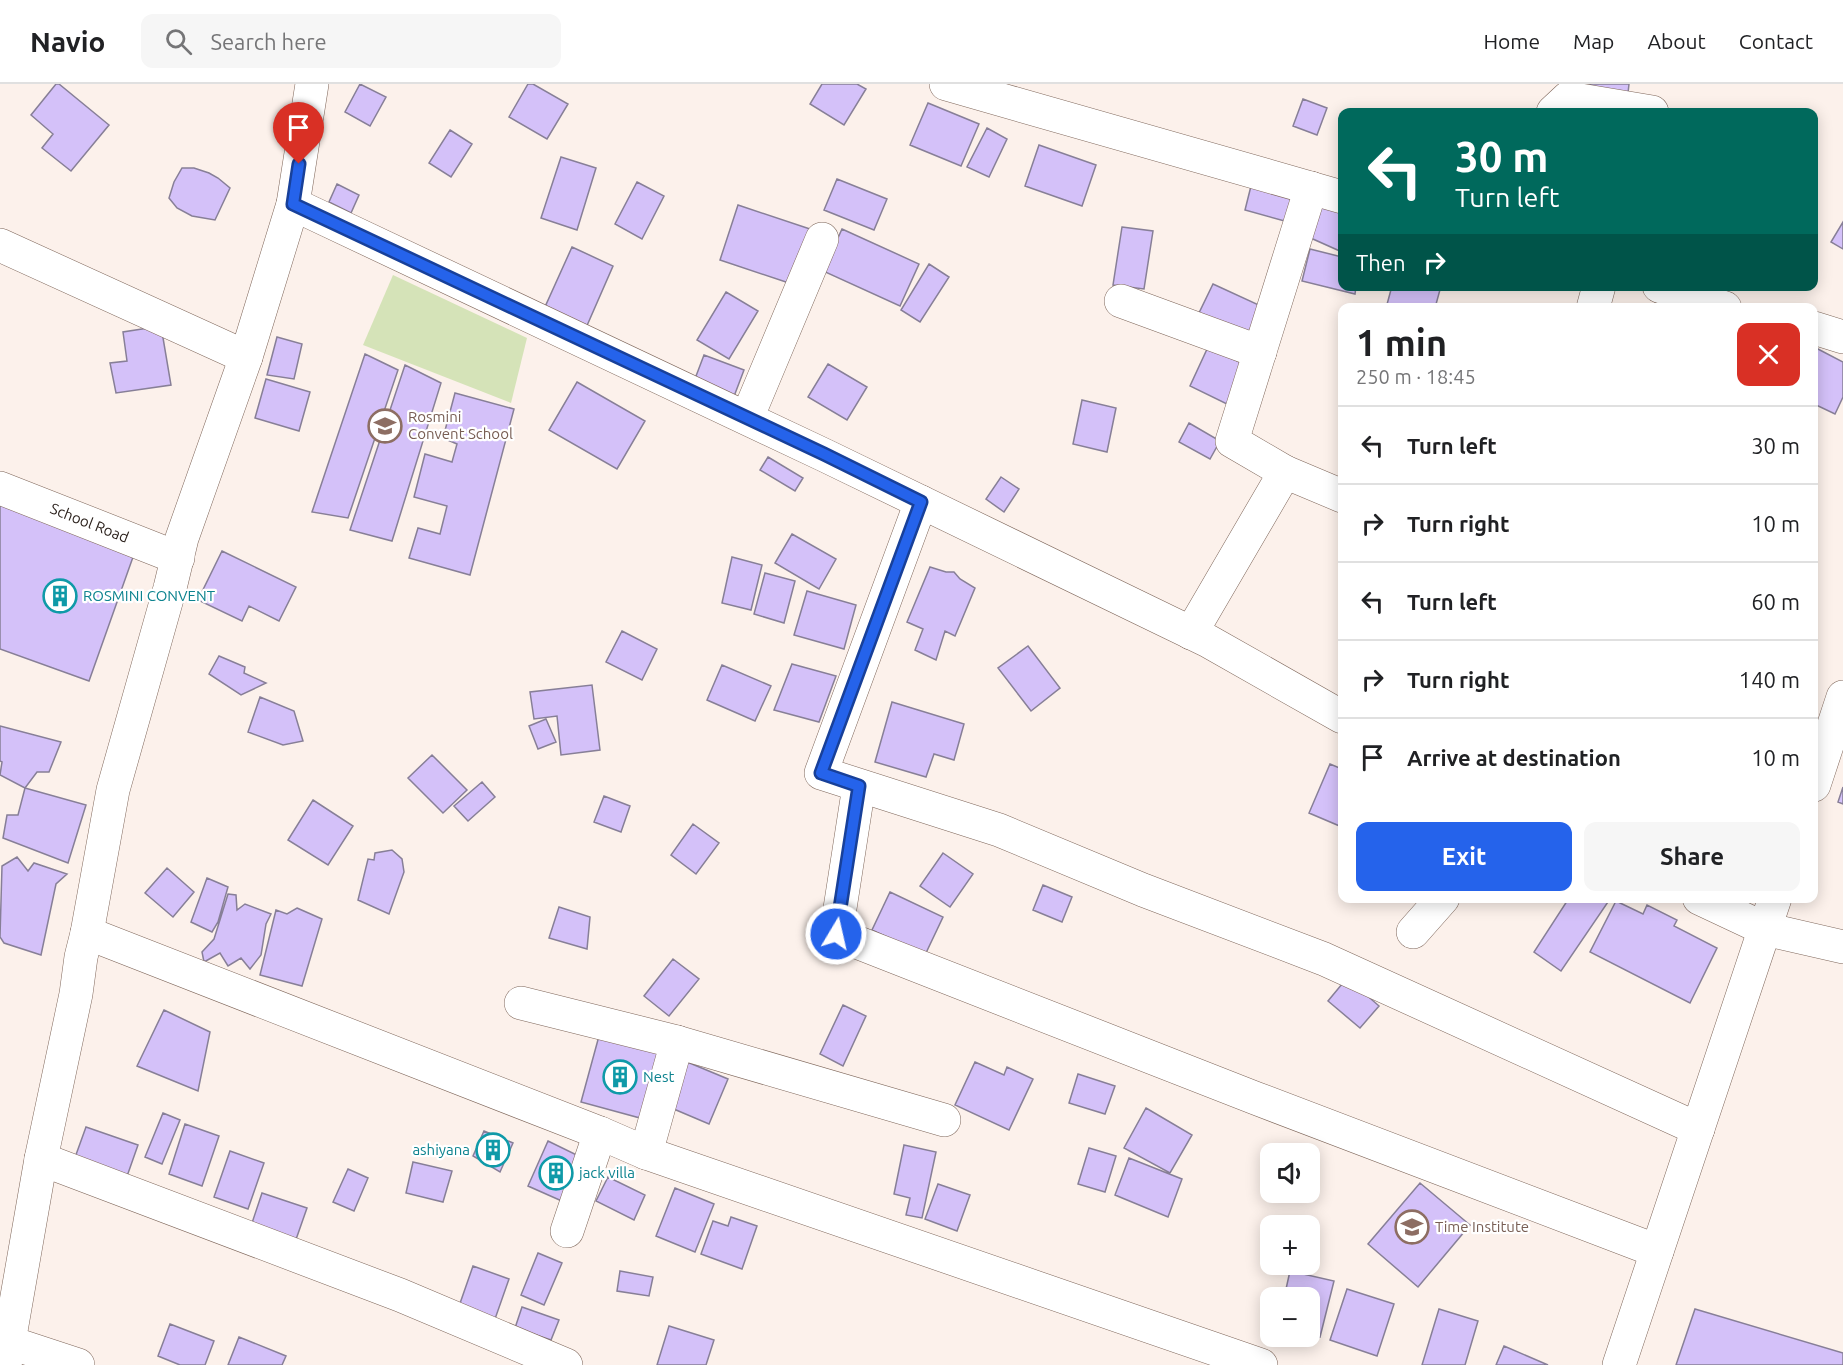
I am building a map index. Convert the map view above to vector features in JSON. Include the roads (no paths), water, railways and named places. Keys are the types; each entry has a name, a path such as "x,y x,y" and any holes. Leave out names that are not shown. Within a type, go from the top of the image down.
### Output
{"street":[{"path":"78,1365 6,1342 113,790 182,538 246,357 293,204 312,84"},
{"path":"946,84 1338,196"},
{"path":"1557,108 1568,98 1628,108"},
{"path":"1311,188 1232,441 1285,472 1338,494"},
{"path":"293,204 747,418 1208,641 1338,715"},
{"path":"747,418 822,239"},
{"path":"0,245 246,357"},
{"path":"1674,291 1710,303"},
{"path":"1121,301 1260,352"},
{"path":"1818,329 1843,337"},
{"path":"1191,633 1285,472"},
{"name":"School Road","path":"0,488 178,558"},
{"path":"921,502 821,773 999,830 1143,890 1324,960 1698,1129"},
{"path":"1818,773 1843,697"},
{"path":"859,786 836,934 1255,1098 1657,1251"},
{"path":"1413,932 1439,903"},
{"path":"1710,903 1765,929 1843,947"},
{"path":"1618,1365 1773,903"},
{"path":"87,933 600,1133 646,1154 1261,1365"},
{"path":"521,1003 677,1042 944,1120"},
{"path":"646,1154 677,1042"},
{"path":"567,1231 600,1133"},
{"path":"41,1159 400,1295 566,1365"}],"place":[{"name":"Rosmini Convent School","path":"385,426"},
{"name":"ROSMINI CONVENT","path":"60,596"},
{"name":"Nest","path":"620,1077"},
{"name":"ashiyana","path":"493,1150"},
{"name":"jack villa","path":"556,1173"},
{"name":"Time Institute","path":"1412,1227"}]}
